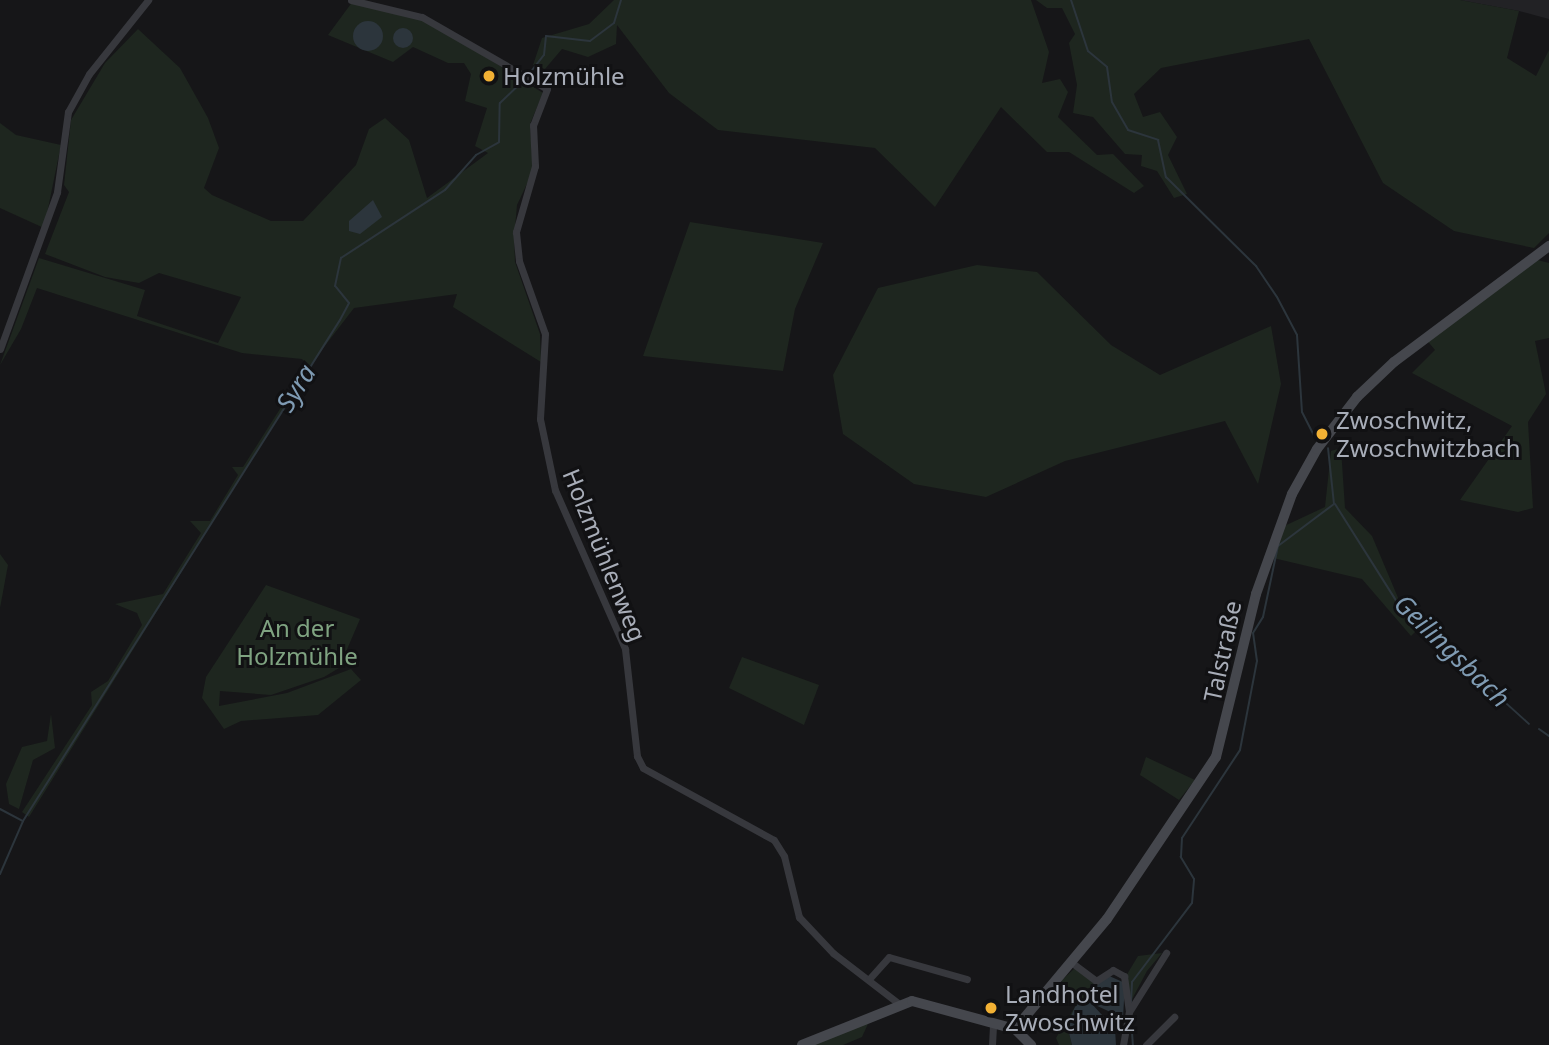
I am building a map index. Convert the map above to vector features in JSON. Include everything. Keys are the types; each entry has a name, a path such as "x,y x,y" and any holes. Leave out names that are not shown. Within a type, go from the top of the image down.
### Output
{"street":[{"path":"0,349 57,192 68,112 89,74 148,0"},
{"name":"Holzmühlenweg","path":"351,0 422,17 535,78 547,89 545,105 533,125 536,166 516,232 545,334 544,446 591,582 625,649 637,756 643,768 774,840 799,917 833,953 870,978 898,1003"},
{"name":"Talstraße","path":"1014,1029 1071,962 1216,757 1256,594 1309,462 1376,379 1549,246"},
{"path":"1129,1012 1166,953"},
{"path":"870,978 888,957 967,979"},
{"path":"1071,962 1096,981 1114,971 1124,976 1129,1012 1123,1045"},
{"path":"802,1045 898,1003 958,1009 1014,1029 1031,1045"},
{"path":"1146,1045 1174,1017"},
{"path":"992,1023 992,1045"}],"shaded area":[{"path":"1460,0 1549,0 1549,19 1519,11"},
{"path":"368,21 379,25 383,36 379,47 368,51 357,47 353,36 357,25"},
{"path":"403,28 410,31 413,38 410,45 403,48 396,45 393,38 396,31"},
{"path":"373,200 382,217 360,234 349,231 349,221"},
{"path":"1107,975 1125,983 1123,1018 1091,1003 1115,1029 1116,1045 1072,1045 1067,1025 1075,1007"}],"green space":[{"path":"614,0 1031,0 1049,52 1042,83 1060,79 1068,92 1058,117 1097,155 1113,154 1144,186 1134,193 1069,152 1047,152 1001,107 935,207 875,148 718,130 669,93 617,25 616,44 588,57 562,49 545,69 533,65 542,38 589,24"},
{"path":"1036,0 1460,0 1519,11 1507,58 1536,76 1549,50 1549,233 1534,248 1454,231 1383,183 1309,39 1161,68 1134,94 1143,117 1160,112 1177,137 1168,155 1187,194 1174,198 1157,171 1141,166 1142,155 1125,154 1093,117 1073,113 1077,85 1069,43 1075,34 1062,8 1047,8"},
{"path":"353,1 422,17 543,93 530,124 533,171 517,205 514,238 515,262 540,334 541,362 453,307 457,294 354,308 311,364 29,817 22,812 92,705 91,692 108,681 142,625 137,613 115,604 163,594 201,533 190,521 210,521 238,475 232,467 243,467 308,365 302,359 242,353 37,288 21,329 0,365 39,258 145,290 137,316 218,343 241,297 159,273 139,283 105,277 45,254 69,192 64,185 71,120 105,63 138,29 180,68 208,118 219,148 204,188 212,195 271,221 303,221 356,165 369,129 385,118 409,140 427,198 488,153 475,146 487,108 465,101 471,74 464,63 448,63 413,47 393,62 328,35"},
{"path":"0,123 16,135 61,145 44,228 0,208"},
{"path":"690,222 823,243 795,309 783,371 643,356"},
{"path":"1534,259 1549,263 1549,338 1535,341 1546,394 1528,422 1533,508 1518,512 1460,500 1512,426 1412,373 1435,350 1425,338"},
{"path":"977,265 1037,272 1111,345 1160,375 1271,326 1281,384 1258,484 1225,421 1065,461 986,497 914,484 843,434 833,375 878,288"},
{"path":"1341,448 1345,508 1372,536 1399,600 1425,622 1411,636 1362,579 1269,557 1280,528 1325,507 1331,451"},
{"path":"0,554 8,565 0,608"},
{"name":"An der Holzmühle","path":"266,585 360,619 339,668 324,677 271,695 220,691 219,706 287,693 351,669 361,680 318,715 241,721 224,729 202,698 206,677"},
{"path":"742,657 819,685 804,725 729,688"},
{"path":"51,714 55,748 33,760 19,809 9,804 6,784 22,747 47,741"},
{"path":"1146,757 1195,780 1179,800 1140,775"},
{"path":"1162,953 1147,971 1130,1003 1126,976 1138,956"},
{"path":"1076,967 1097,984 1067,1025 1072,1045 1059,1045 1056,1038 1081,997 1061,981"},
{"path":"872,1015 862,1037 843,1045 802,1045"}],"waterway":[{"name":"Syra","path":"529,74 544,55 546,36 590,41 614,23 621,0"},
{"path":"1071,0 1088,51 1107,67 1112,102 1128,130 1158,140 1166,177 1256,266 1277,297 1297,335 1302,412 1316,439"},
{"name":"Syra","path":"0,874 23,821 340,320 349,303 335,286 341,258 445,190 476,155 499,142 500,103 526,78"},
{"path":"1131,1002 1132,982 1192,903 1194,879 1181,857 1182,838 1240,750 1257,661 1253,633 1263,617 1278,546 1334,504 1328,448"},
{"name":"Geilingsbach","path":"1335,504 1400,607 1529,724"},
{"name":"Geilingsbach","path":"1539,729 1549,736"},
{"path":"0,809 23,821"},
{"path":"1131,1018 1133,1045"}],"place":[{"name":"Holzmühle","path":"489,76"},
{"name":"Zwoschwitz, Zwoschwitzbach","path":"1322,434"},
{"name":"Landhotel Zwoschwitz","path":"991,1008"}]}
